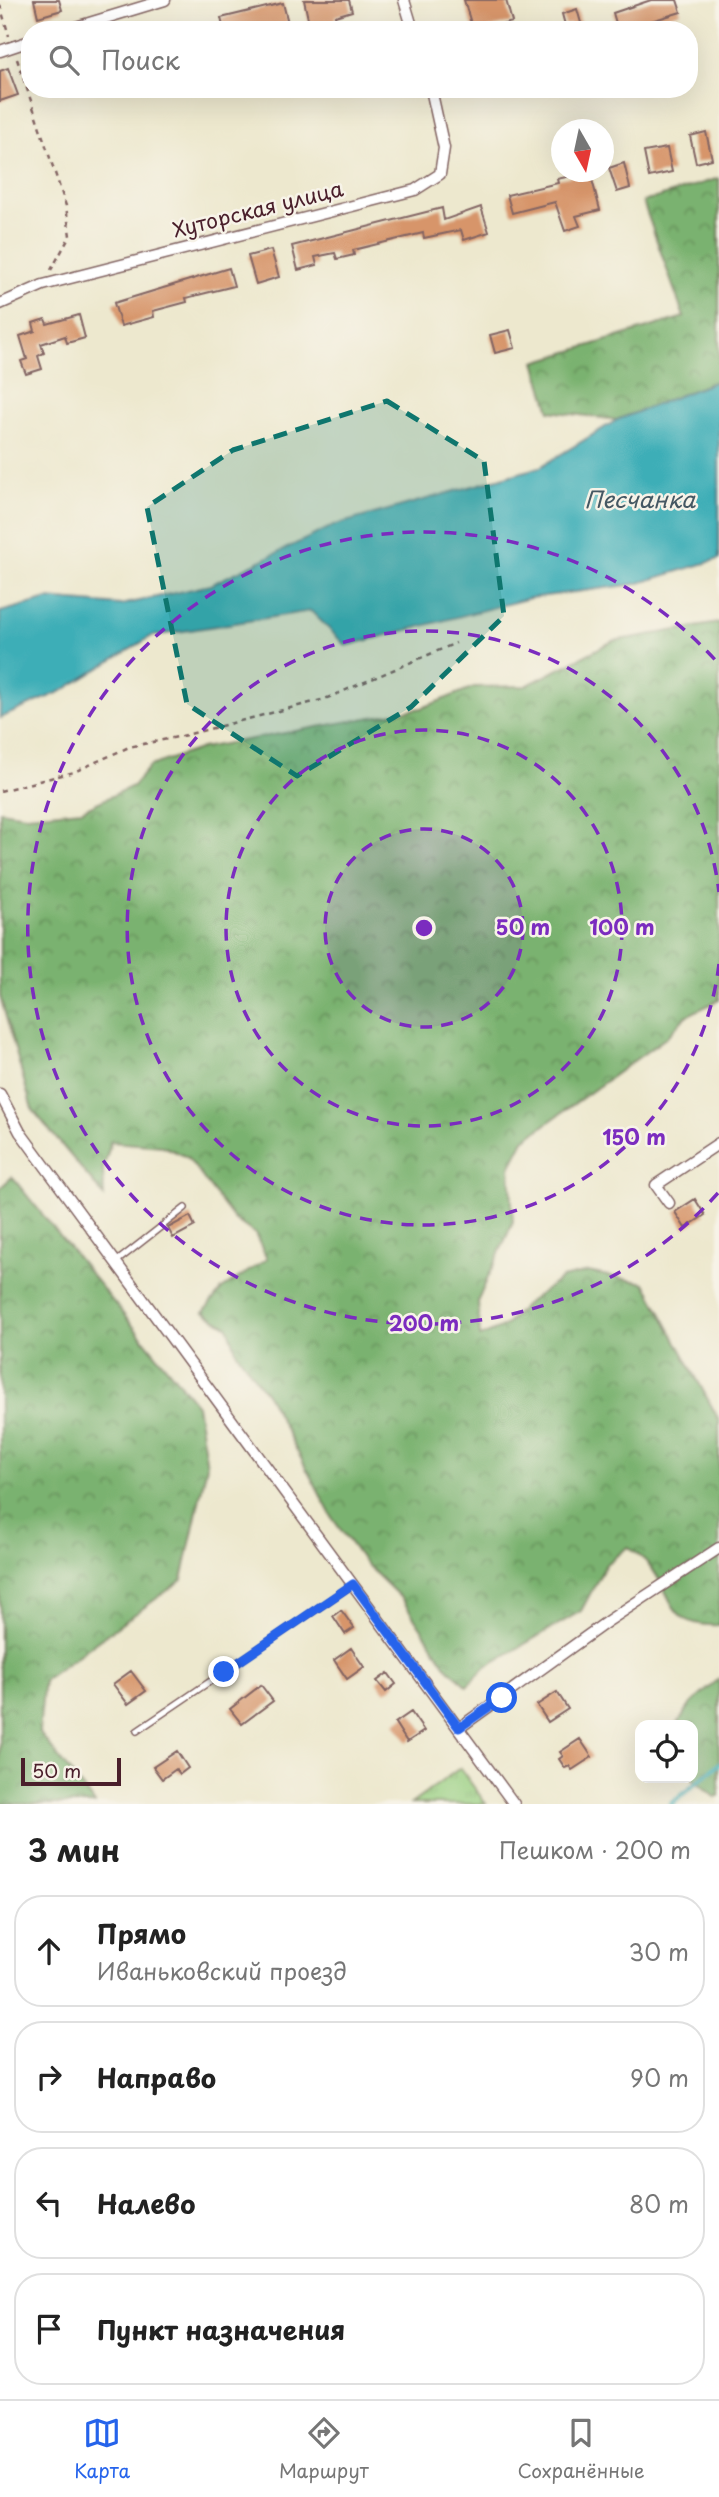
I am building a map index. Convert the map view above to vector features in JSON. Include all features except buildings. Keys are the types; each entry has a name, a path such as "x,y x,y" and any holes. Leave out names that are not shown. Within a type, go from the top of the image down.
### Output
{"street":[{"path":"96,21 165,0"},
{"path":"404,0 410,21"},
{"path":"0,51 21,44"},
{"name":"Хуторская улица","path":"0,304 43,285 415,190 440,174 444,148 433,98"},
{"path":"0,1094 20,1132 514,1804"},
{"path":"669,1203 656,1185 719,1143"},
{"path":"459,1728 608,1621 719,1548"}],"lane":[{"path":"116,1262 185,1208"},
{"path":"137,1731 353,1584"}],"path":[{"path":"0,5 21,70"},
{"path":"30,98 66,206 70,236 43,285"},
{"path":"0,791 74,772 129,747 325,699 456,643"}],"highlighted area":[{"path":"387,401 484,461 504,616 411,707 297,776 187,704 147,507 233,450"}],"green space":[{"path":"719,178 719,380 617,420 550,411 535,362 684,317 643,202"},
{"path":"719,623 719,1000 686,1016 667,1037 524,1140 510,1167 513,1222 478,1300 480,1337 505,1326 526,1304 562,1278 588,1272 645,1283 719,1420 719,1625 702,1625 680,1615 649,1565 628,1547 606,1564 581,1611 487,1666 467,1686 447,1667 402,1599 364,1562 333,1519 268,1396 237,1353 228,1327 204,1312 222,1289 267,1259 255,1234 234,1219 187,1157 163,1146 111,1142 103,1169 104,1196 32,1109 0,996 0,811 26,815 82,810 133,786 150,766 202,748 422,708 474,687 526,686 613,641"},
{"path":"12,1177 197,1405 207,1465 182,1580 44,1680 39,1732 95,1804 0,1804 0,1188"},
{"path":"719,1679 719,1796 715,1797 698,1783 698,1720 680,1720 691,1704"},
{"path":"460,1768 486,1804 411,1804"}],"water":[{"name":"Песчанка","path":"719,380 719,559 636,584 530,598 346,646 311,611 152,636 62,691 0,718 0,612 48,599 121,605 210,585 335,525 540,467 617,420"}],"waterway":[{"path":"671,1804 719,1764"}],"route":[{"path":"224,1672 353,1584 459,1728 502,1698"}]}
